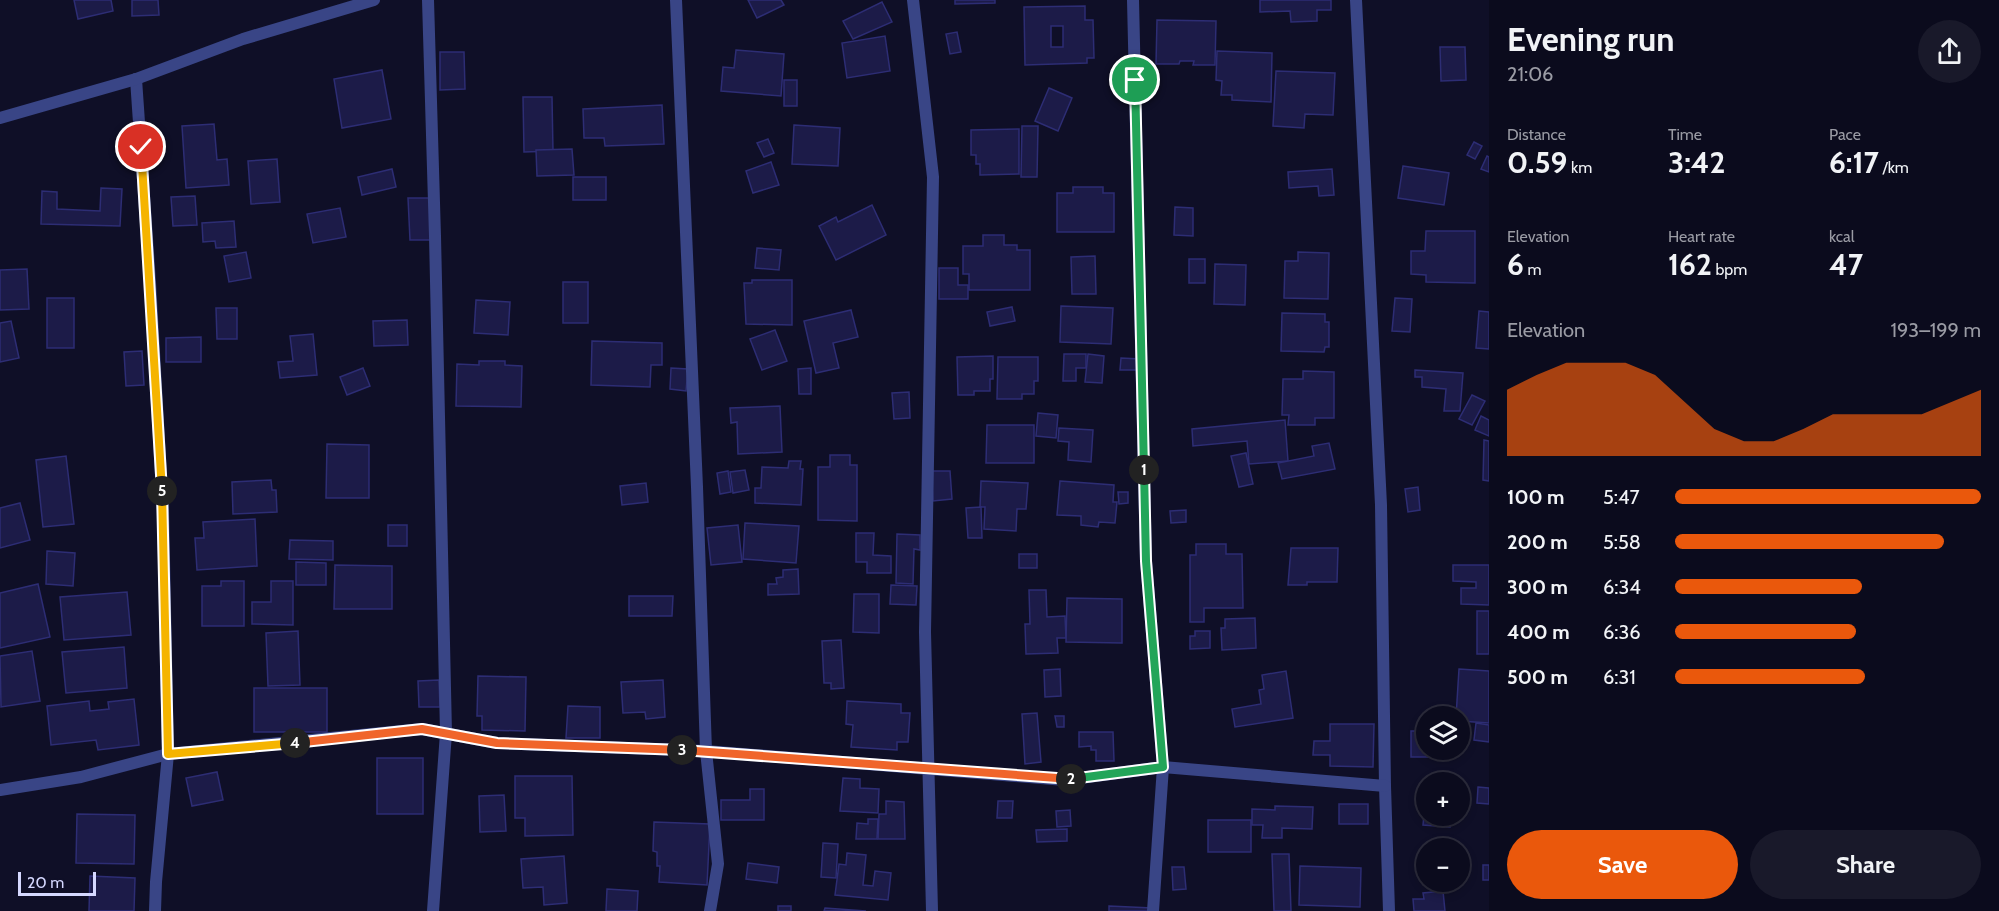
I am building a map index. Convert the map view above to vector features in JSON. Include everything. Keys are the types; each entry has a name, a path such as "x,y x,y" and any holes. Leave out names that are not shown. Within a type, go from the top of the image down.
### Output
{"street":[{"path":"0,118 136,79 243,39 374,0"},
{"path":"428,0 446,733 433,911"},
{"path":"676,0 697,476 706,751 718,864 710,911"},
{"path":"913,0 933,177 925,632 932,911"},
{"path":"1133,0 1146,561 1163,767 1153,911"},
{"path":"1356,0 1381,506 1389,911"},
{"path":"136,79 163,510 168,754 156,882 156,911"},
{"path":"0,790 81,777 168,754 422,729 497,743 706,751 1065,780 1163,767 1385,786"}],"building":[{"path":"74,0 111,0 113,11 78,19"},
{"path":"132,0 158,0 159,15 132,16"},
{"path":"748,0 781,0 784,5 757,18"},
{"path":"955,0 995,0 995,3 955,4"},
{"path":"1260,0 1331,0 1331,10 1317,10 1317,21 1291,22 1290,11 1260,12"},
{"path":"882,2 892,22 853,39 843,21"},
{"path":"1085,6 1085,20 1093,20 1094,58 1087,58 1087,63 1025,65 1024,7","holes":["1051,26 1063,26 1063,47 1051,47"]},
{"path":"1157,20 1216,21 1215,65 1193,65 1194,61 1180,61 1179,64 1156,64"},
{"path":"957,32 961,52 950,54 946,34"},
{"path":"885,36 890,71 847,78 842,43"},
{"path":"1440,47 1465,47 1466,80 1441,81"},
{"path":"736,50 784,54 781,96 721,91 723,67 734,68"},
{"path":"1217,51 1272,53 1271,102 1232,100 1232,95 1221,95 1222,81 1216,80"},
{"path":"440,52 464,52 465,89 440,90"},
{"path":"382,70 391,119 342,128 334,79"},
{"path":"1276,71 1335,73 1333,115 1305,114 1304,128 1273,126"},
{"path":"784,80 797,80 797,106 784,106"},
{"path":"1049,88 1072,98 1058,131 1035,121"},
{"path":"523,97 552,97 553,151 524,152"},
{"path":"662,105 664,144 605,146 604,138 584,138 583,109"},
{"path":"214,124 217,160 227,159 229,185 186,188 182,126"},
{"path":"794,125 840,128 838,166 792,164"},
{"path":"1022,126 1038,126 1037,177 1021,177"},
{"path":"1019,129 1019,174 980,175 980,164 976,164 976,155 971,155 971,130"},
{"path":"768,139 774,153 764,157 757,143"},
{"path":"1474,142 1482,146 1475,159 1467,155"},
{"path":"572,149 574,175 537,176 536,150"},
{"path":"1487,156 1489,157 1489,172 1481,169"},
{"path":"277,159 280,202 251,204 248,161"},
{"path":"771,162 779,185 753,193 746,171"},
{"path":"1403,166 1449,173 1444,205 1398,198"},
{"path":"392,169 396,187 362,195 358,177"},
{"path":"1332,169 1334,195 1319,196 1318,186 1289,188 1288,172"},
{"path":"573,177 606,177 606,200 573,200"},
{"path":"1073,187 1103,187 1103,193 1114,193 1114,232 1057,232 1057,193 1073,193"},
{"path":"101,188 122,189 120,226 41,224 42,191 57,192 57,209 100,211"},
{"path":"195,196 197,225 173,226 171,197"},
{"path":"408,198 431,198 432,240 410,240"},
{"path":"872,205 886,235 836,260 819,226 836,217 838,222"},
{"path":"1175,207 1193,208 1193,236 1174,235"},
{"path":"340,208 346,237 313,243 307,214"},
{"path":"234,221 236,247 216,248 215,241 203,242 202,223"},
{"path":"1426,231 1475,231 1475,283 1426,282 1426,275 1411,274 1411,251 1425,251"},
{"path":"983,235 1004,235 1004,245 1017,245 1017,250 1030,250 1030,290 969,290 969,274 963,274 963,246 983,246"},
{"path":"757,248 781,250 779,270 755,268"},
{"path":"246,252 251,278 229,282 224,256"},
{"path":"1298,252 1329,253 1328,299 1284,298 1285,261 1298,261"},
{"path":"1095,256 1096,294 1072,294 1071,257"},
{"path":"1189,259 1205,259 1205,283 1189,283"},
{"path":"1215,264 1246,265 1245,305 1214,304"},
{"path":"939,268 958,268 958,285 968,285 968,299 939,299"},
{"path":"27,269 29,309 0,310 0,270"},
{"path":"752,280 792,280 792,325 746,324 744,283 752,283"},
{"path":"563,282 588,282 588,323 563,323"},
{"path":"47,298 74,298 74,348 47,348"},
{"path":"1395,298 1412,299 1410,332 1392,331"},
{"path":"476,300 510,302 508,335 474,333"},
{"path":"1061,306 1113,308 1111,344 1060,342"},
{"path":"1012,307 1015,321 990,326 987,312"},
{"path":"216,308 237,308 237,339 217,339"},
{"path":"851,310 858,337 833,343 839,368 816,373 804,321"},
{"path":"1479,311 1489,312 1489,349 1476,348"},
{"path":"1282,313 1325,314 1325,322 1329,322 1329,347 1325,347 1324,352 1281,351"},
{"path":"407,320 408,345 374,346 373,321"},
{"path":"11,321 19,358 0,362 0,323"},
{"path":"775,330 787,361 762,370 750,339"},
{"path":"313,334 317,375 280,378 278,362 293,361 290,336"},
{"path":"201,337 201,362 166,362 166,338"},
{"path":"592,341 662,343 662,365 651,365 650,387 591,385"},
{"path":"142,351 144,385 126,386 124,352"},
{"path":"1064,354 1086,354 1086,368 1076,368 1076,381 1063,381"},
{"path":"1088,354 1104,356 1102,383 1085,382"},
{"path":"993,356 993,379 990,379 990,391 974,391 974,395 958,395 957,357"},
{"path":"998,357 1038,357 1038,381 1034,381 1034,394 1022,394 1022,399 997,399"},
{"path":"1121,358 1140,359 1139,370 1120,370"},
{"path":"479,361 505,361 505,365 522,366 521,407 456,406 457,364 479,365"},
{"path":"363,368 370,386 347,395 340,377"},
{"path":"671,368 688,369 686,391 670,389"},
{"path":"811,368 811,394 799,394 798,369"},
{"path":"1415,370 1463,373 1460,411 1444,411 1446,389 1422,387 1422,377 1415,377"},
{"path":"1303,371 1334,372 1334,418 1315,418 1315,425 1288,425 1289,415 1282,415 1283,379 1303,379"},
{"path":"909,392 910,418 894,419 892,393"},
{"path":"1472,395 1485,401 1472,425 1459,419"},
{"path":"780,406 782,452 738,454 737,422 731,423 730,408"},
{"path":"1038,413 1058,415 1056,438 1036,436"},
{"path":"1481,416 1489,420 1489,436 1475,430"},
{"path":"1285,420 1288,461 1249,464 1247,441 1193,446 1192,429"},
{"path":"987,425 1034,425 1034,463 986,463"},
{"path":"1059,428 1093,430 1091,462 1068,460 1069,442 1058,441"},
{"path":"1484,440 1489,441 1489,481 1483,480"},
{"path":"1329,443 1335,469 1282,479 1278,463 1314,456 1312,446"},
{"path":"327,444 369,445 369,498 326,498"},
{"path":"1246,453 1253,484 1239,487 1231,456"},
{"path":"830,455 850,455 850,465 857,465 857,521 818,520 818,467 830,467"},
{"path":"66,456 74,524 43,527 36,460"},
{"path":"789,461 801,461 800,469 803,469 801,505 755,503 755,488 761,488 762,467 788,468"},
{"path":"745,470 749,490 733,493 730,472"},
{"path":"728,471 731,492 720,494 717,473"},
{"path":"931,471 950,471 952,499 933,501"},
{"path":"271,480 272,490 276,490 277,512 233,514 232,482"},
{"path":"981,481 1028,483 1026,509 1017,509 1016,531 984,529 985,507 980,507"},
{"path":"1060,481 1114,485 1113,502 1117,502 1115,523 1099,522 1098,527 1081,525 1081,516 1057,515"},
{"path":"646,483 648,502 622,505 620,486"},
{"path":"1418,487 1420,510 1408,512 1405,489"},
{"path":"1118,492 1128,492 1128,503 1119,504"},
{"path":"20,503 30,540 0,548 0,508"},
{"path":"981,507 982,538 968,538 966,508"},
{"path":"1186,510 1186,522 1171,523 1170,511"},
{"path":"255,519 257,566 197,570 195,538 204,538 203,522"},
{"path":"745,523 799,526 796,563 743,559"},
{"path":"388,525 407,525 407,546 388,546"},
{"path":"738,525 742,562 711,565 707,528"},
{"path":"856,533 874,533 873,555 891,556 891,573 867,573 867,562 856,562"},
{"path":"897,534 920,535 920,550 914,549 913,584 896,583"},
{"path":"290,540 333,541 333,560 289,559"},
{"path":"1196,544 1226,544 1226,554 1242,554 1243,608 1204,608 1204,622 1190,622 1190,555 1196,555"},
{"path":"1291,548 1338,548 1337,582 1307,582 1307,585 1288,585"},
{"path":"47,551 75,553 73,586 46,584"},
{"path":"1019,554 1037,554 1037,568 1019,568"},
{"path":"296,562 326,563 326,585 296,585"},
{"path":"335,565 392,566 392,609 334,609"},
{"path":"1453,565 1489,565 1489,605 1461,604 1461,588 1476,588 1476,582 1453,581"},
{"path":"798,569 799,594 768,595 768,584 777,584 776,578 783,577 783,570"},
{"path":"221,581 244,581 244,626 202,626 202,586 221,586"},
{"path":"271,581 293,581 293,625 252,624 252,602 271,602"},
{"path":"38,584 50,637 0,648 0,593"},
{"path":"891,585 917,586 916,605 890,604"},
{"path":"1029,590 1046,590 1047,617 1065,616 1066,638 1057,638 1058,653 1026,654 1025,624 1030,624"},
{"path":"127,592 131,635 64,640 60,597"},
{"path":"854,594 879,594 879,633 853,632"},
{"path":"629,596 673,596 672,616 629,616"},
{"path":"1067,598 1122,599 1122,643 1066,642"},
{"path":"1477,611 1489,611 1489,654 1477,654"},
{"path":"1255,618 1256,648 1222,650 1221,628 1225,628 1225,619"},
{"path":"298,631 300,685 268,686 266,633"},
{"path":"1195,631 1210,631 1210,648 1190,649 1190,636 1195,636"},
{"path":"841,640 844,688 831,689 831,683 824,683 822,641"},
{"path":"124,647 127,688 66,693 62,652"},
{"path":"32,651 40,701 1,707 0,656"},
{"path":"1060,669 1061,696 1045,697 1044,670"},
{"path":"1459,669 1489,671 1489,723 1470,722 1470,706 1457,706"},
{"path":"1286,671 1293,718 1235,727 1232,709 1261,704 1259,690 1264,689 1262,675"},
{"path":"478,676 526,677 525,731 482,730 482,716 477,716"},
{"path":"439,680 440,707 419,707 418,681"},
{"path":"663,680 665,717 646,719 645,712 623,713 621,682"},
{"path":"254,688 327,688 327,732 254,732"},
{"path":"134,699 139,745 98,750 96,740 51,745 47,706 89,701 90,711 109,709 108,702"},
{"path":"847,701 901,704 901,713 910,713 908,742 897,742 897,750 851,747 853,725 846,724"},
{"path":"568,706 600,707 600,738 566,738"},
{"path":"1037,713 1041,762 1025,764 1022,714"},
{"path":"1055,716 1064,716 1064,727 1057,727"},
{"path":"1476,723 1489,725 1489,742 1474,740"},
{"path":"1330,724 1374,724 1373,767 1330,766 1330,755 1313,755 1314,741 1330,741"},
{"path":"1411,731 1416,731 1416,757 1411,757"},
{"path":"1079,732 1113,732 1114,761 1096,761 1096,750 1091,750 1091,746 1079,747"},
{"path":"377,758 423,758 423,814 377,814"},
{"path":"217,772 223,800 192,806 186,778"},
{"path":"515,776 572,776 573,835 525,836 525,818 515,818"},
{"path":"843,778 860,779 860,788 879,789 878,813 840,811"},
{"path":"1478,787 1489,788 1489,804 1477,803"},
{"path":"750,789 764,789 764,820 721,820 721,800 750,800"},
{"path":"504,795 506,831 480,832 479,796"},
{"path":"886,801 904,802 905,839 878,839 879,814 886,814"},
{"path":"998,801 1013,801 1012,818 997,818"},
{"path":"1339,804 1368,804 1368,824 1339,824"},
{"path":"1275,806 1313,807 1312,829 1282,828 1282,838 1262,838 1263,825 1252,825 1252,809 1275,810"},
{"path":"1070,810 1071,826 1057,827 1056,811"},
{"path":"77,814 135,815 134,864 76,863"},
{"path":"868,819 878,819 877,839 856,839 857,823 868,824"},
{"path":"1208,820 1251,820 1251,852 1208,852"},
{"path":"654,822 710,824 707,885 659,882 660,866 657,866 657,852 653,851"},
{"path":"1067,829 1067,841 1037,842 1036,830"},
{"path":"823,843 838,844 836,878 821,877"},
{"path":"847,853 866,855 863,885 873,886 875,871 891,873 888,900 835,895 839,864 846,865"},
{"path":"1272,854 1289,854 1291,911 1274,911"},
{"path":"564,856 567,903 544,905 543,887 523,888 521,859"},
{"path":"748,863 779,867 777,883 746,879"},
{"path":"1483,865 1489,865 1489,880 1483,880"},
{"path":"1300,866 1361,868 1360,907 1299,905"},
{"path":"1172,867 1184,867 1186,889 1173,890"},
{"path":"90,876 135,878 134,911 89,911"},
{"path":"607,889 638,891 637,911 606,911"},
{"path":"1443,892 1445,911 1414,911 1413,899 1424,899 1423,893"},
{"path":"778,906 791,906 791,911 778,911"},
{"path":"1109,906 1152,908 1152,911 1109,911"},
{"path":"825,908 866,911 824,911"}],"route":[{"path":"141,147 163,510 168,754 422,729 497,743 706,751 1065,780 1163,767 1146,561 1135,80"}]}
